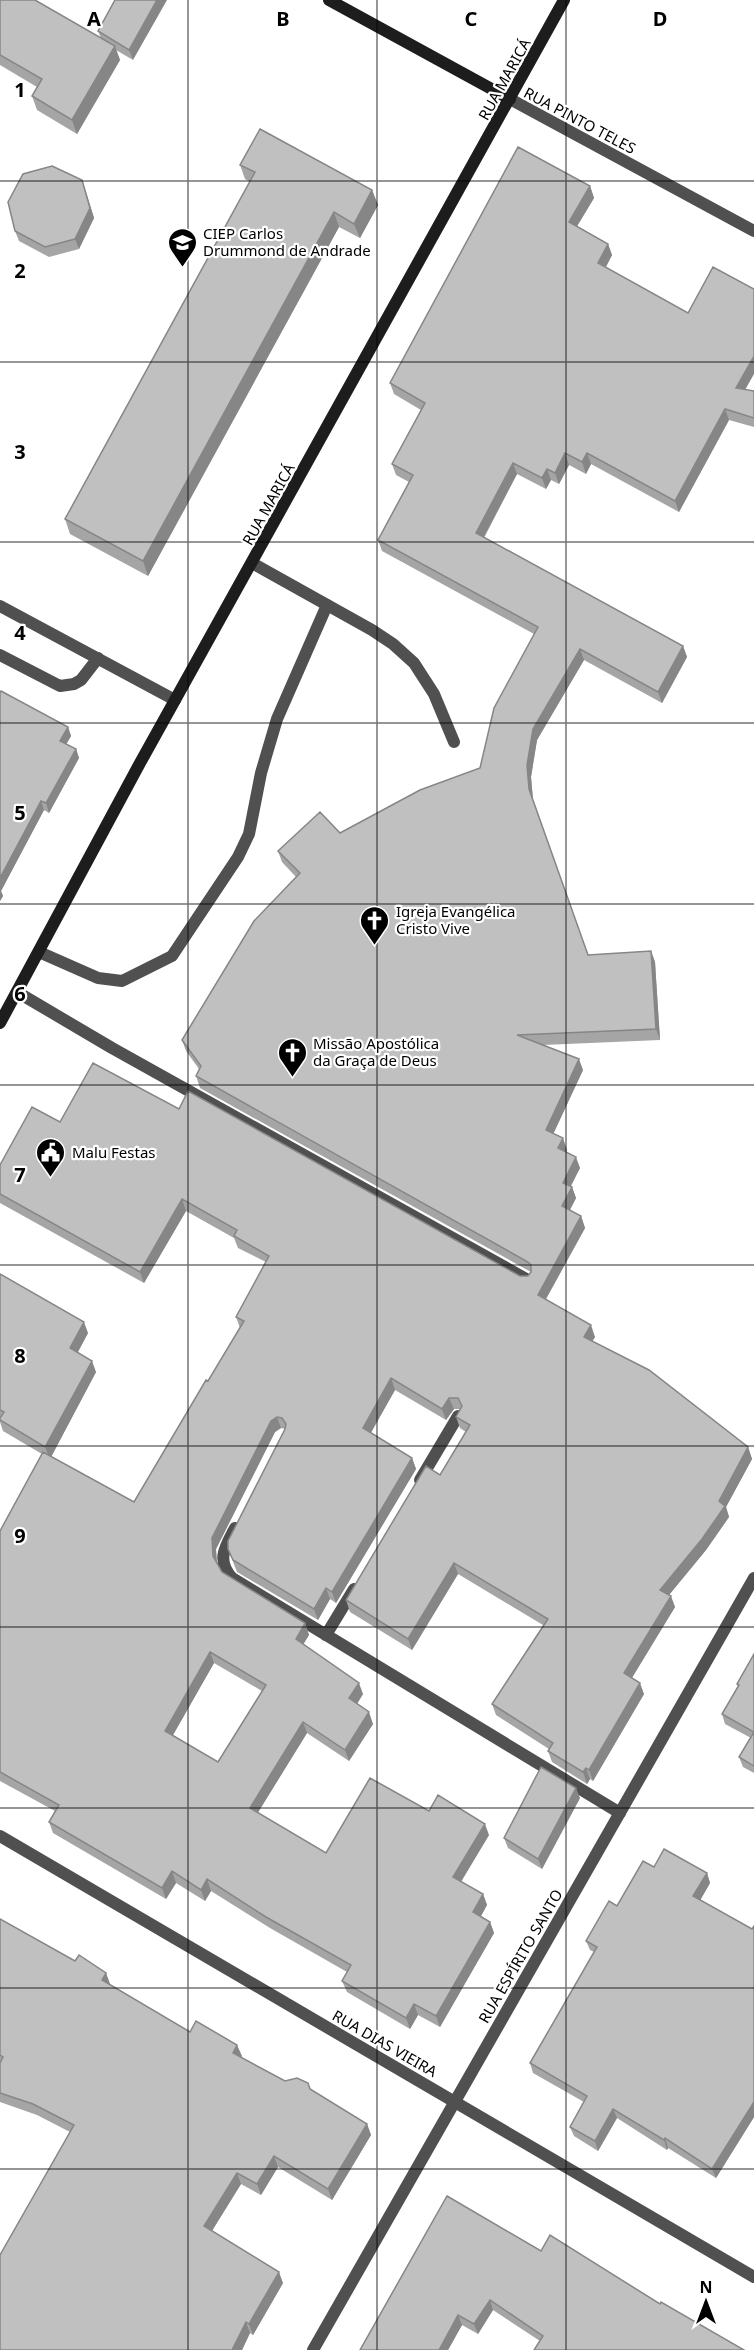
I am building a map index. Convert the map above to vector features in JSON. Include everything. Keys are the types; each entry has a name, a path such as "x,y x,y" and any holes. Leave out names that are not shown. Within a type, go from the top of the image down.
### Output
{"street":[{"name":"RUA PINTO TELES","path":"329,0 754,231"},
{"name":"RUA MARICÁ","path":"2,1014 17,992 564,0"},
{"path":"252,563 393,644 414,663 434,694 454,742"},
{"path":"39,952 98,978 122,981 172,956 238,857 249,834 261,773 277,719 327,605"},
{"path":"0,606 176,700"},
{"path":"0,655 60,686 74,684 81,680 98,658"},
{"path":"17,992 123,1054 528,1280"},
{"path":"416,1486 458,1416"},
{"path":"240,1519 224,1550 225,1570 232,1578 620,1813"},
{"path":"326,1635 362,1575"},
{"name":"RUA ESPÍRITO SANTO","path":"313,2350 754,1578"},
{"name":"RUA DIAS VIEIRA","path":"0,1836 754,2277"}],"building":[{"path":"0,0 35,0 115,46 72,120 32,96 42,79 0,55"},
{"path":"115,0 157,0 129,50 98,31"},
{"path":"260,129 372,190 354,224 334,212 143,561 65,519 255,172 240,165"},
{"path":"518,147 590,186 569,222 608,244 598,263 688,313 713,267 754,289 754,356 736,388 754,391 754,418 725,409 675,501 587,453 582,462 565,453 555,473 547,469 542,478 513,463 476,533 683,646 658,692 580,649 533,729 527,765 529,789 588,955 651,951 656,1029 517,1035 579,1059 546,1130 563,1138 558,1148 576,1157 563,1183 572,1187 562,1206 581,1216 538,1295 591,1325 584,1337 649,1370 748,1447 719,1501 725,1506 702,1539 660,1590 671,1596 624,1673 640,1683 589,1770 586,1768 583,1772 548,1751 553,1743 492,1704 548,1619 454,1563 408,1639 346,1600 426,1466 440,1475 470,1425 456,1417 462,1406 458,1398 449,1398 442,1409 391,1378 363,1428 412,1458 332,1592 326,1588 314,1609 233,1560 228,1549 228,1541 285,1429 286,1424 282,1418 277,1417 271,1421 212,1538 213,1556 222,1572 305,1623 296,1639 359,1683 349,1698 369,1712 345,1750 303,1722 250,1808 326,1853 370,1778 429,1811 438,1795 485,1824 453,1877 483,1894 473,1912 490,1922 436,2016 414,2004 406,2018 342,1981 351,1965 266,1917 207,1879 201,1890 172,1871 162,1888 49,1822 59,1805 0,1772 0,1531 43,1452 134,1502 206,1380 208,1381 244,1321 236,1317 269,1256 234,1236 237,1230 182,1199 140,1272 0,1194 0,1165 32,1107 60,1122 93,1063 179,1109 188,1091 520,1276 528,1276 531,1272 531,1265 528,1262 196,1076 201,1066 182,1040 254,921 300,873 278,851 320,812 340,833 420,790 480,768 494,708 538,627 378,540 413,475 392,464 425,403 390,383","holes":["210,1652 266,1685 218,1762 165,1731"]},
{"path":"52,166 82,180 90,208 75,239 45,247 15,231 8,202 23,174"},
{"path":"1,691 68,727 60,741 76,749 46,803 41,801 0,878 0,693"},
{"path":"0,1274 84,1322 70,1348 92,1361 45,1447 0,1420 4,1412 0,1410"},
{"path":"754,1654 754,1732 722,1714"},
{"path":"754,1732 754,1766 739,1757"},
{"path":"541,1767 576,1788 538,1859 504,1838"},
{"path":"664,1849 707,1873 693,1896 752,1929 754,1926 754,2102 712,2169 665,2138 664,2140 613,2109 595,2141 570,2127 587,2096 530,2063 597,1947 586,1941 609,1901 617,1906 643,1861 654,1867"},
{"path":"0,1919 75,1961 79,1955 106,1973 102,1980 190,2032 196,2021 237,2045 233,2053 285,2081 297,2078 308,2083 310,2089 367,2124 328,2189 274,2156 257,2184 237,2173 204,2226 279,2272 249,2324 246,2322 232,2350 0,2350 0,2255 74,2125 33,2104 0,2093 0,2063 3,2057 0,2055"},
{"path":"447,2196 541,2251 550,2235 660,2304 661,2302 744,2350 534,2350 543,2336 490,2300 474,2324 458,2315 439,2350 360,2350"}],"place":[{"name":"CIEP Carlos Drummond de Andrade","path":"182,268"},
{"name":"Igreja Evangélica Cristo Vive","path":"375,946"},
{"name":"Missão Apostólica da Graça de Deus","path":"292,1078"},
{"name":"Malu Festas","path":"51,1178"}]}
